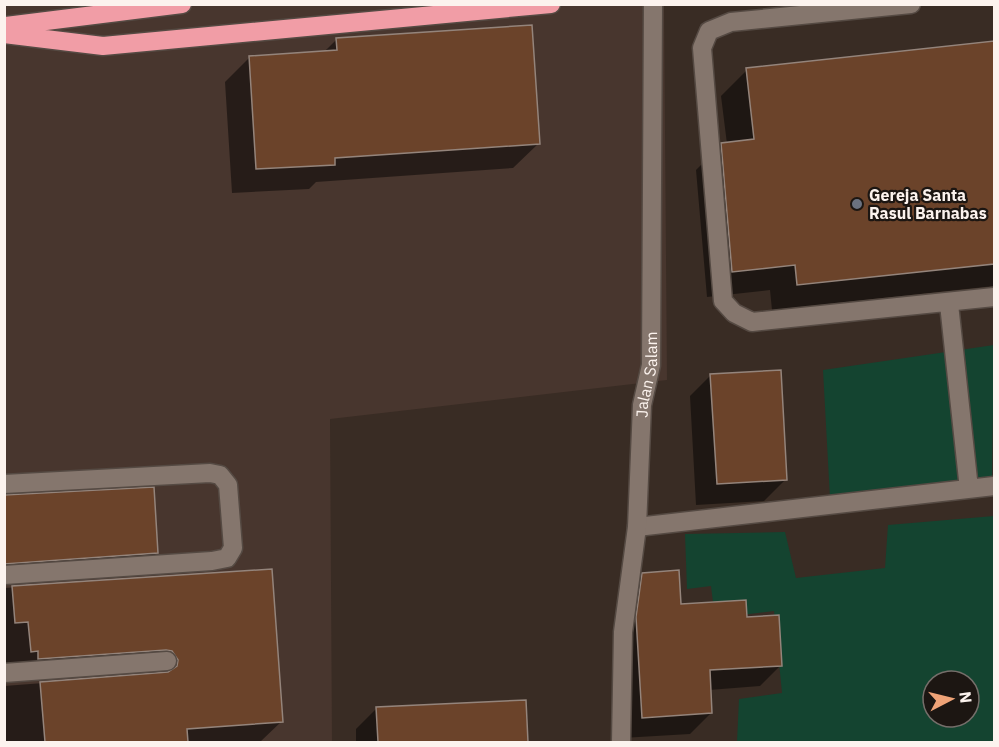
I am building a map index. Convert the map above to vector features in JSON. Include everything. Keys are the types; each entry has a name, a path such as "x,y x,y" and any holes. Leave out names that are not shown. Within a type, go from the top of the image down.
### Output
{"highway":[{"path":"4,26 182,4"},
{"path":"4,34 103,46 551,4"}],"street":[{"name":"Jalan Salam","path":"621,742 622,632 636,527 642,405 651,365 653,4"},
{"path":"911,4 731,22 709,32 702,48 723,301 734,314 752,322 949,304 994,297"},
{"path":"949,304 969,489"},
{"path":"4,484 210,473 220,475 228,485 233,548 227,558 212,561 4,575"},
{"path":"636,527 994,486"},
{"path":"4,673 167,661"}],"shaded area":[{"path":"4,5 664,5 667,380 330,419 332,742 5,742"}],"green space":[{"path":"994,345 992,480 830,498 823,370"},
{"path":"994,516 994,742 737,742 739,699 782,693 774,611 715,618 711,586 687,589 685,534 785,532 796,578 885,568 888,525"}],"building":[{"path":"532,25 540,144 335,158 335,165 256,169 249,56 337,50 336,38"},
{"name":"Gereja Santa Rasul Barnabas","path":"994,41 994,264 797,285 795,265 732,272 721,143 754,139 746,68"},
{"path":"781,370 787,480 717,484 710,374"},
{"path":"154,487 158,553 4,564 4,495"},
{"path":"272,569 283,722 187,729 188,742 45,742 40,682 168,672 177,666 178,660 172,651 166,650 38,659 38,651 31,652 28,622 15,623 12,586"},
{"path":"679,570 681,604 746,600 747,617 779,615 782,666 710,670 712,713 642,718 636,617 642,573"},
{"path":"526,700 528,742 378,742 376,707"}],"place":[{"name":"Gereja Santa Rasul Barnabas","path":"857,204"}]}
